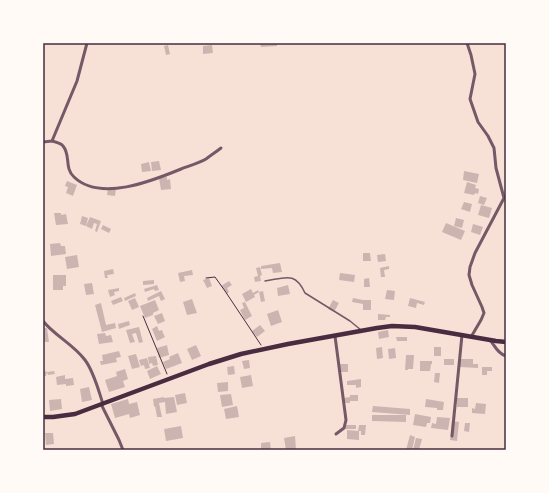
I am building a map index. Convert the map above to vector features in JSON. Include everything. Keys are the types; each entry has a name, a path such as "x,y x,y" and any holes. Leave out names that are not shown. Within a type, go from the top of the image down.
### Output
{"main road":[{"path":"43,417 75,414 209,364 241,354 288,344 392,326 415,327 506,342"}],"street":[{"path":"52,141 77,81 87,43"},
{"path":"467,43 475,74 470,99 478,122 494,148 496,168 504,198 475,253 470,267 469,275 472,285 484,313 472,337"},
{"path":"43,142 52,141 63,145 69,170 73,176 84,185 97,188 117,188 139,184 205,160 221,148"},
{"path":"43,321 48,328 73,348 85,360 93,376 102,404 120,440 123,450"},
{"path":"452,436 462,335"},
{"path":"335,336 346,420 344,428 336,434"},
{"path":"490,340 498,351 506,356"}],"lane":[{"path":"265,281 290,277 296,280 305,293 350,320 362,331"}],"path":[{"path":"206,278 215,277 226,291 264,349"},
{"path":"143,316 169,379"}],"building":[{"path":"260,43 277,43 277,46 261,47"},
{"path":"168,45 170,54 166,55 164,46"},
{"path":"212,45 213,53 203,54 203,46"},
{"path":"159,161 161,170 152,171 151,162"},
{"path":"149,162 151,171 142,172 141,164"},
{"path":"464,171 479,174 477,183 463,180"},
{"path":"167,177 167,180 170,179 171,189 161,190 159,178"},
{"path":"67,181 77,185 73,196 66,193 68,187 65,186"},
{"path":"467,182 476,185 475,188 479,189 478,194 475,193 474,195 464,193"},
{"path":"108,189 116,189 115,196 107,195"},
{"path":"480,196 487,198 484,205 478,203"},
{"path":"464,202 472,204 470,212 461,209"},
{"path":"481,205 492,208 489,218 478,215"},
{"path":"54,213 61,213 61,215 66,214 68,224 56,225"},
{"path":"82,216 88,218 86,226 80,224"},
{"path":"90,217 101,221 97,232 95,231 97,224 94,223 92,229 86,226"},
{"path":"456,218 464,220 462,228 454,226"},
{"path":"446,223 465,231 461,240 442,232"},
{"path":"473,224 483,227 480,235 471,232"},
{"path":"103,225 111,229 109,233 101,229"},
{"path":"60,243 61,246 65,246 66,254 51,256 50,244"},
{"path":"363,253 370,253 371,261 363,261"},
{"path":"385,254 386,261 378,262 377,255"},
{"path":"77,255 79,267 67,269 65,257"},
{"path":"280,263 282,272 273,273 272,268 261,269 261,266"},
{"path":"389,266 389,269 384,270 385,277 381,277 380,268"},
{"path":"260,267 262,275 260,276 261,281 255,282 254,277 258,276 256,268"},
{"path":"113,269 114,274 107,275 108,278 105,278 104,271"},
{"path":"192,270 193,275 184,276 185,281 180,282 178,273"},
{"path":"340,273 355,275 354,282 339,280"},
{"path":"53,275 66,275 66,286 63,286 63,290 53,290"},
{"path":"209,278 212,286 207,288 203,280"},
{"path":"369,278 370,287 364,287 364,279"},
{"path":"154,280 154,284 143,285 143,281"},
{"path":"229,281 232,285 227,288 229,292 227,294 221,286"},
{"path":"92,283 94,294 86,295 84,284"},
{"path":"157,285 159,290 155,291 154,289 145,292 144,289"},
{"path":"288,285 290,294 278,296 277,288"},
{"path":"119,288 119,291 114,292 115,295 110,297 108,290"},
{"path":"251,289 253,293 258,290 259,292 254,295 255,297 246,302 242,294"},
{"path":"387,290 395,291 394,300 385,299"},
{"path":"161,291 165,299 161,301 159,296 148,301 147,298"},
{"path":"263,291 265,301 261,302 259,292"},
{"path":"135,293 136,296 125,301 124,298"},
{"path":"121,297 123,301 113,305 111,301"},
{"path":"135,298 139,307 132,310 128,301"},
{"path":"353,298 371,300 371,310 363,310 363,304 352,302"},
{"path":"410,298 425,302 424,305 417,303 416,308 408,306"},
{"path":"192,299 197,313 187,315 183,302"},
{"path":"155,300 159,310 153,313 153,315 145,318 140,306"},
{"path":"333,300 339,303 334,312 328,309"},
{"path":"245,302 252,316 245,320 240,310 244,308 242,303"},
{"path":"101,303 106,325 115,323 116,328 102,332 95,305"},
{"path":"278,310 282,322 271,326 267,314"},
{"path":"162,313 165,321 158,324 154,316"},
{"path":"378,314 390,315 390,317 386,317 385,320 378,320"},
{"path":"129,321 130,325 119,329 118,324"},
{"path":"260,325 265,331 257,337 252,331"},
{"path":"157,326 159,331 162,330 165,337 157,341 152,329"},
{"path":"139,327 143,342 139,343 136,333 132,334 135,342 130,343 126,330"},
{"path":"43,328 47,328 49,342 43,342"},
{"path":"388,330 389,337 379,339 378,332"},
{"path":"105,333 106,336 111,335 113,342 99,344 97,334"},
{"path":"396,337 407,337 407,341 397,341"},
{"path":"167,345 169,355 159,358 157,348"},
{"path":"196,345 201,356 192,360 187,349"},
{"path":"382,347 383,358 377,359 376,348"},
{"path":"434,347 441,347 441,356 434,356"},
{"path":"395,348 396,358 389,359 388,349"},
{"path":"119,351 121,357 116,358 117,362 101,365 100,361 103,361 102,355"},
{"path":"178,353 182,363 166,369 163,362 170,359 169,357"},
{"path":"136,354 140,367 132,369 128,356"},
{"path":"406,355 414,355 413,369 405,370"},
{"path":"156,356 158,365 153,366 152,363 149,364 148,357"},
{"path":"147,358 150,368 145,369 144,365 141,366 139,360"},
{"path":"444,359 454,359 454,365 444,365"},
{"path":"460,359 473,359 473,364 478,364 478,368 460,367"},
{"path":"249,360 250,368 244,369 242,361"},
{"path":"420,361 432,361 430,371 420,371"},
{"path":"338,364 348,364 348,372 338,372"},
{"path":"157,366 161,374 150,379 147,371"},
{"path":"234,366 235,374 228,375 227,367"},
{"path":"482,367 492,367 492,371 487,371 487,375 482,375"},
{"path":"125,369 128,379 123,381 125,387 109,392 105,380 117,376 116,372"},
{"path":"43,370 47,372 46,376 43,376"},
{"path":"54,371 55,374 48,375 47,372"},
{"path":"435,373 440,373 439,383 434,382"},
{"path":"65,375 65,379 73,378 74,385 57,385 56,377"},
{"path":"251,375 253,386 242,388 240,377"},
{"path":"361,379 361,387 356,388 356,385 347,385 347,381"},
{"path":"228,382 228,391 218,392 217,383"},
{"path":"89,387 92,400 82,402 80,389"},
{"path":"185,393 187,403 177,405 175,395"},
{"path":"231,394 233,405 222,407 220,395"},
{"path":"350,395 358,395 358,401 344,403 344,398 350,397"},
{"path":"174,397 177,412 166,414 165,402 159,403 162,417 157,417 153,399"},
{"path":"457,398 468,398 468,407 457,407"},
{"path":"61,399 62,409 50,411 49,400"},
{"path":"128,399 129,404 137,402 140,415 130,418 129,414 115,418 111,404"},
{"path":"426,399 444,402 443,410 425,407"},
{"path":"476,403 486,404 485,414 472,413 472,408 475,409"},
{"path":"237,406 239,417 226,419 224,409"},
{"path":"373,406 410,409 410,415 372,412"},
{"path":"415,414 431,417 430,423 427,423 426,427 413,425"},
{"path":"372,415 406,415 406,422 372,421"},
{"path":"437,417 450,418 448,430 431,428 432,423 436,424"},
{"path":"452,421 459,422 457,441 450,440"},
{"path":"465,423 470,423 469,432 464,431"},
{"path":"345,425 356,425 356,429 345,429"},
{"path":"359,425 366,425 365,435 361,435 361,431 358,431"},
{"path":"181,426 183,438 166,441 164,429"},
{"path":"347,430 359,431 359,440 347,439"},
{"path":"45,433 53,433 54,444 46,445"},
{"path":"410,435 415,437 412,450 406,450"},
{"path":"295,436 296,450 286,450 284,438"},
{"path":"416,438 422,439 419,450 413,450"},
{"path":"270,442 271,450 261,450 261,443"}]}
